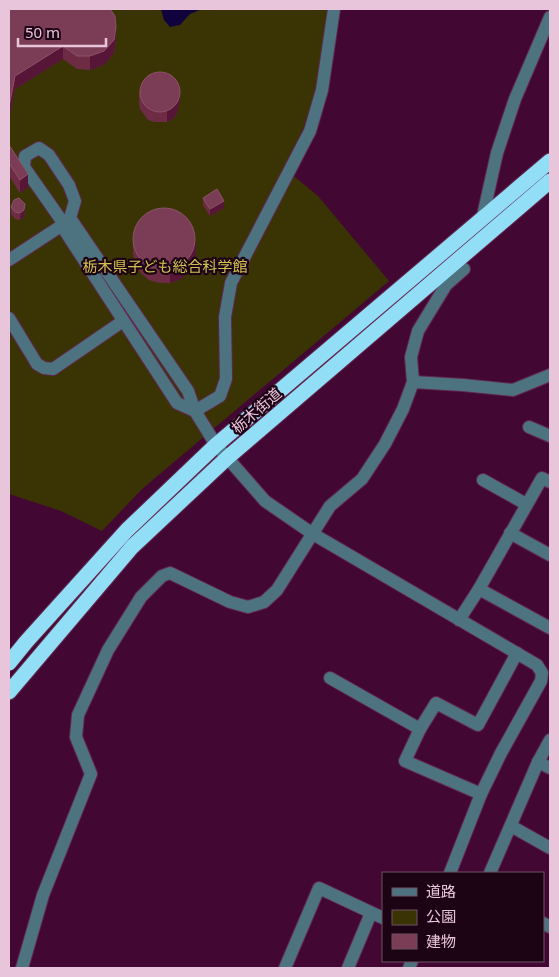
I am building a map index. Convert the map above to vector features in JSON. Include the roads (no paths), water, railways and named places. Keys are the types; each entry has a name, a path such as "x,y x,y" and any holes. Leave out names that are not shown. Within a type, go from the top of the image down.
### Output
{"highway":[{"name":"栃木街道","path":"9,664 26,642 127,530 216,445 550,161"},
{"name":"栃木街道","path":"9,692 132,547 227,458 550,180"}],"street":[{"path":"195,411 220,396 226,379 224,316 231,282 310,131 322,90 334,9"},
{"path":"482,220 497,153 514,99 550,18"},
{"path":"195,411 177,404 65,231 64,224 24,167 25,156 39,148 49,156 69,185 76,201 70,218 188,391 195,411 216,445 265,501 312,534 537,665 542,673 542,681 501,753 481,794 452,872"},
{"path":"9,260 64,224"},
{"path":"22,968 43,895 91,774 76,737 78,715 108,650 141,597 162,576 170,573 230,602 248,606 264,602 277,590 330,506 362,479 385,444 403,409 413,382 411,357 418,331 446,285 464,269"},
{"path":"9,318 37,364 44,368 53,369 123,321"},
{"path":"413,382 463,384 513,390 550,375"},
{"path":"529,427 550,436"},
{"path":"459,620 479,589 542,478 550,482"},
{"path":"483,480 526,504"},
{"path":"510,533 550,555"},
{"path":"479,589 550,628"},
{"path":"481,794 405,761 420,729 436,703 478,725 517,653"},
{"path":"330,678 420,729"},
{"path":"490,872 538,762 550,740"},
{"path":"538,762 550,768"},
{"path":"511,826 550,848"},
{"path":"285,968 319,888 377,915 348,968"}],"park label":[{"name":"栃木県子ども総合科学館","path":"165,266"}]}
